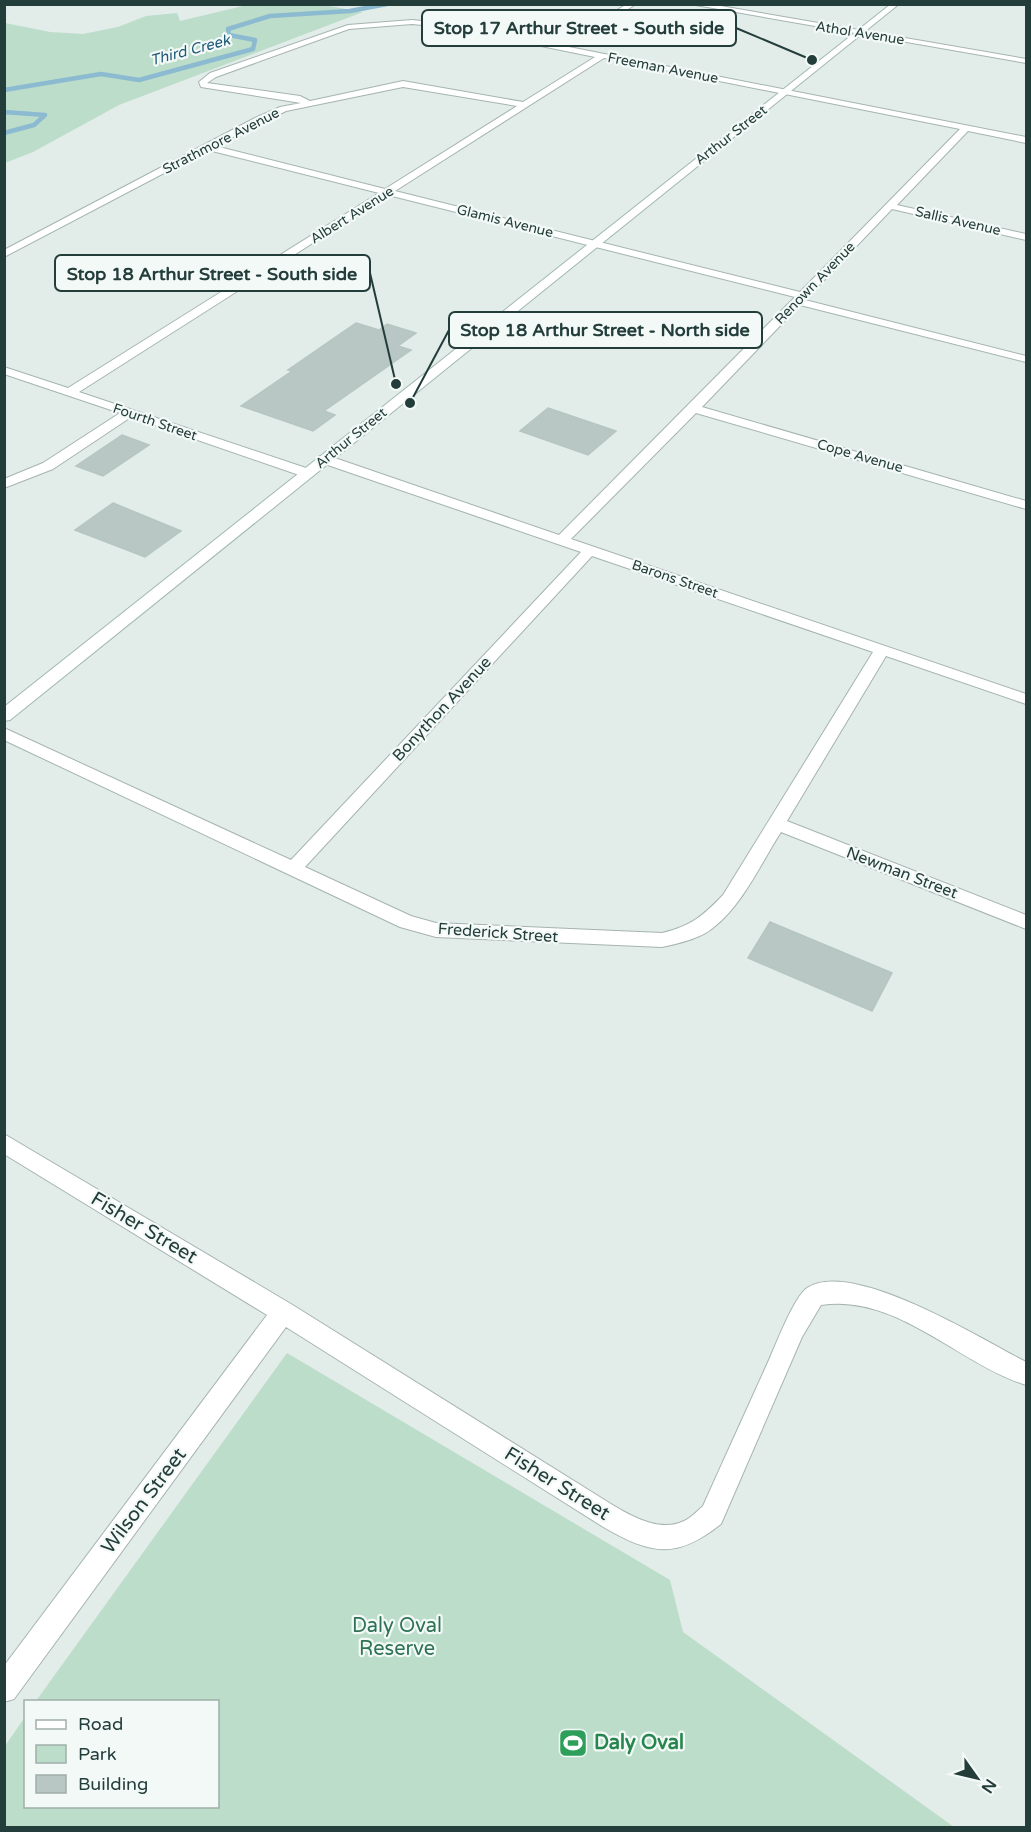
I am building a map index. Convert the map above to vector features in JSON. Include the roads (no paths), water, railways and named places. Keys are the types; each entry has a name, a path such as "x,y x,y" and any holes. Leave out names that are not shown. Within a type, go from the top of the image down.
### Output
{"street":[{"path":"561,48 633,4"},
{"name":"Athol Avenue","path":"693,4 1026,61"},
{"name":"Arthur Street","path":"4,716 896,4"},
{"name":"Freeman Avenue","path":"310,104 300,99 212,87 204,85 203,82 213,75 333,32 370,24 412,22 436,24 561,48 1026,140"},
{"name":"Albert Avenue","path":"70,392 602,57"},
{"name":"Strathmore Avenue","path":"4,254 271,113 407,84 525,105"},
{"name":"Renown Avenue","path":"562,540 694,408 966,128"},
{"name":"Glamis Avenue","path":"207,147 593,244 1026,359"},
{"name":"Sallis Avenue","path":"890,206 1026,237"},
{"name":"Fourth Street","path":"4,370 307,473"},
{"name":"Cope Avenue","path":"694,408 1026,505"},
{"path":"4,484 48,466 129,413"},
{"name":"Barons Street","path":"324,459 1026,699"},
{"name":"Bonython Avenue","path":"293,869 590,550"},
{"name":"Frederick Street","path":"4,733 406,922 436,930 662,940 683,935 707,922 729,900 882,650"},
{"name":"Newman Street","path":"777,824 1026,922"},
{"name":"Fisher Street","path":"4,1143 284,1312 633,1531 659,1538 686,1534 712,1515 794,1329 814,1296 834,1291 867,1295 901,1308 1026,1374"},
{"name":"Wilson Street","path":"4,1689 284,1312"}],"waterway":[{"name":"Third Creek","path":"4,90 101,74 139,80 253,49 255,40 229,35 228,29 270,16 350,11 387,4"},
{"name":"Third Creek","path":"4,112 45,115 34,125 4,133"}],"place":[{"name":"Stop 17 Arthur Street - South side","path":"812,60"},
{"name":"Stop 18 Arthur Street - South side","path":"396,384"},
{"name":"Stop 18 Arthur Street - North side","path":"410,403"},
{"name":"Daly Oval","path":"573,1743"}],"park label":[{"name":"Daly Oval Reserve","path":"397,1638"}]}
